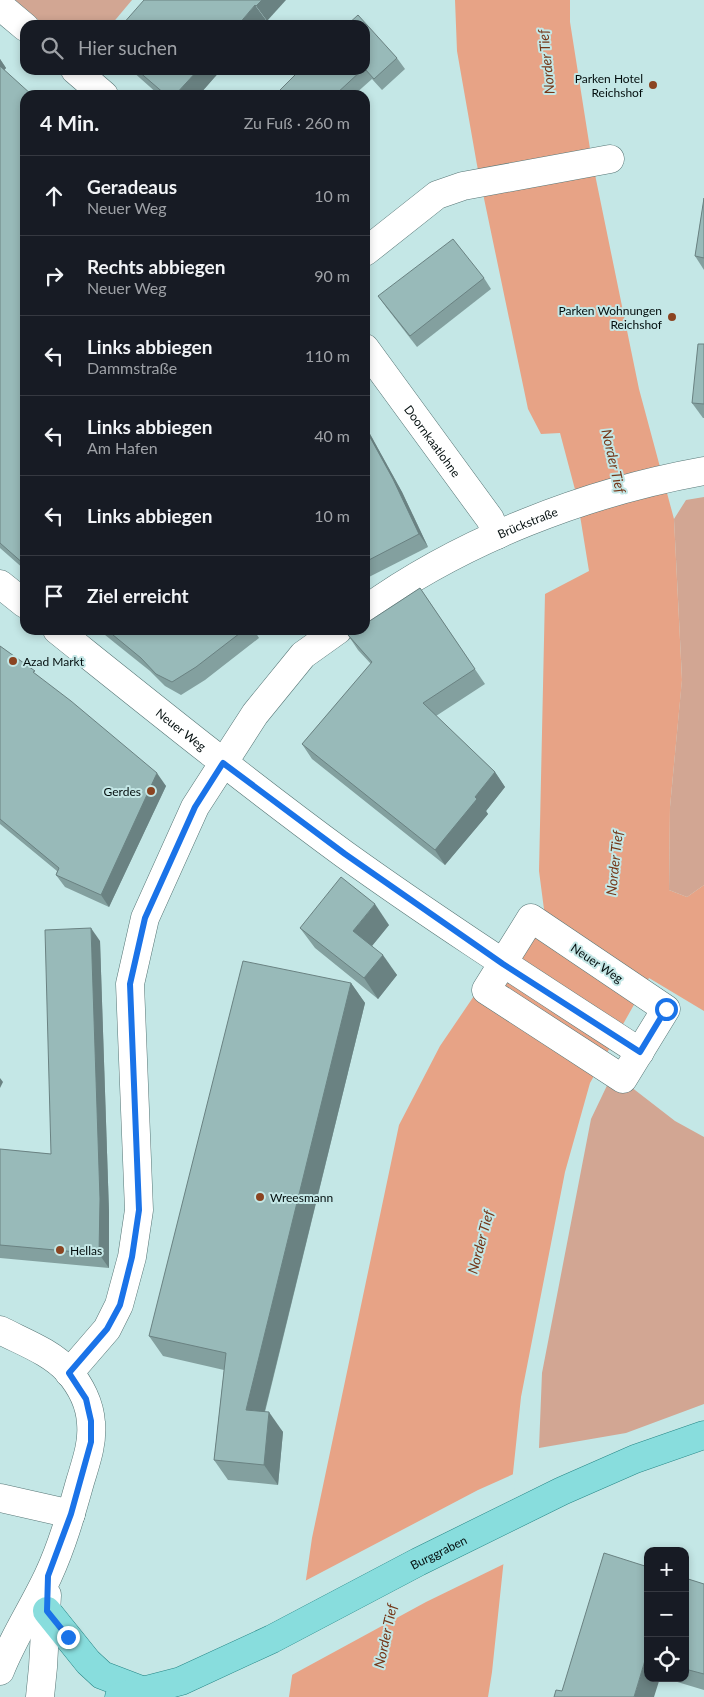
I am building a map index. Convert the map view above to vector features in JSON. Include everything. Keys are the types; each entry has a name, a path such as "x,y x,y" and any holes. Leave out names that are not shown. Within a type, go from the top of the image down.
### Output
{"main road":[{"name":"Burggraben","path":"151,1691 272,1639 418,1562 562,1491 635,1459 704,1435"},
{"path":"47,1611 88,1662 102,1674 151,1691"}],"street":[{"path":"0,6 20,23"},
{"path":"81,75 98,90"},
{"path":"370,248 437,195 463,186 610,159"},
{"name":"Doornkaatlohne","path":"370,355 490,519 497,535"},
{"name":"Brückstraße","path":"370,606 442,562 497,535 568,506 670,478 704,471"},
{"path":"0,584 20,600"},
{"name":"Neuer Weg","path":"64,635 223,763 345,854 503,964 640,1052 666,1009 531,918 503,964"},
{"path":"69,1373 107,1329 120,1305 132,1257 139,1210 130,984 145,918 195,807 255,714 303,655 331,635"},
{"path":"0,1330 46,1354 69,1373 86,1399 91,1428 91,1442 71,1514 48,1576 0,1671"},
{"path":"0,1498 71,1514"},
{"path":"40,1697 48,1576"}],"shaded area":[{"path":"15,0 132,0 115,20 38,20"},
{"path":"704,497 704,885 687,897 669,890 670,807 682,679 674,519 686,500"},
{"path":"613,1073 675,1121 704,1137 704,1404 626,1433 539,1448 542,1373 591,1119"}],"water":[{"name":"Norder Tief","path":"455,0 570,0 570,22 591,155 639,389 674,519 682,680 670,807 669,890 687,897 704,885 704,1011 649,978 590,1083 565,1172 521,1397 488,1697 289,1697 312,1538 399,1125 440,1046 476,993 545,917 539,871 545,594 589,571 577,497 560,433 541,434 528,409 477,165 457,51"}],"pier":[{"path":"516,1473 506,1563 426,1602 290,1676 303,1582 478,1490"}],"building":[{"path":"144,0 262,0 242,20 126,20"},
{"path":"358,15 363,20 352,20"},
{"path":"370,28 397,58 374,79 370,75"},
{"path":"0,66 26,90 20,90 20,561 0,543"},
{"path":"143,75 193,75 180,90 160,90"},
{"path":"295,75 357,75 340,90 280,90"},
{"path":"704,198 704,258 695,256"},
{"path":"453,239 484,278 410,336 378,296"},
{"path":"698,344 704,344 704,404 692,403"},
{"path":"370,437 393,479 419,534 370,559"},
{"path":"420,588 475,669 423,703 495,772 475,797 477,799 435,850 302,744 372,662 348,635 370,635 370,621"},
{"path":"113,635 238,635 196,667 172,682 156,674 141,658"},
{"path":"0,646 35,671 33,672 71,701 157,773 101,895 56,875 59,868 0,819"},
{"path":"341,877 375,904 353,931 383,955 364,978 300,928"},
{"path":"91,928 100,1199 99,1254 0,1245 0,1149 51,1154 45,930"},
{"name":"Wreesmann","path":"243,961 351,983 246,1410 269,1412 264,1465 214,1460 226,1353 149,1336"},
{"path":"604,1553 644,1566 644,1664 634,1697 554,1697 556,1690 562,1691"},
{"path":"689,1579 704,1584 704,1674 689,1670"}],"place":[{"name":"Parken Hotel Reichshof","path":"653,85"},
{"name":"Parken Wohnungen Reichshof","path":"672,317"},
{"name":"Azad Markt","path":"13,661"},
{"name":"Gerdes","path":"151,791"},
{"name":"Wreesmann","path":"260,1197"},
{"name":"Hellas","path":"60,1250"}],"route":[{"path":"68,1637 47,1611 48,1576 71,1514 91,1442 91,1421 86,1399 69,1373 107,1329 120,1305 132,1257 139,1210 130,984 145,918 195,807 223,763 345,854 503,964 640,1052 666,1009"}]}
